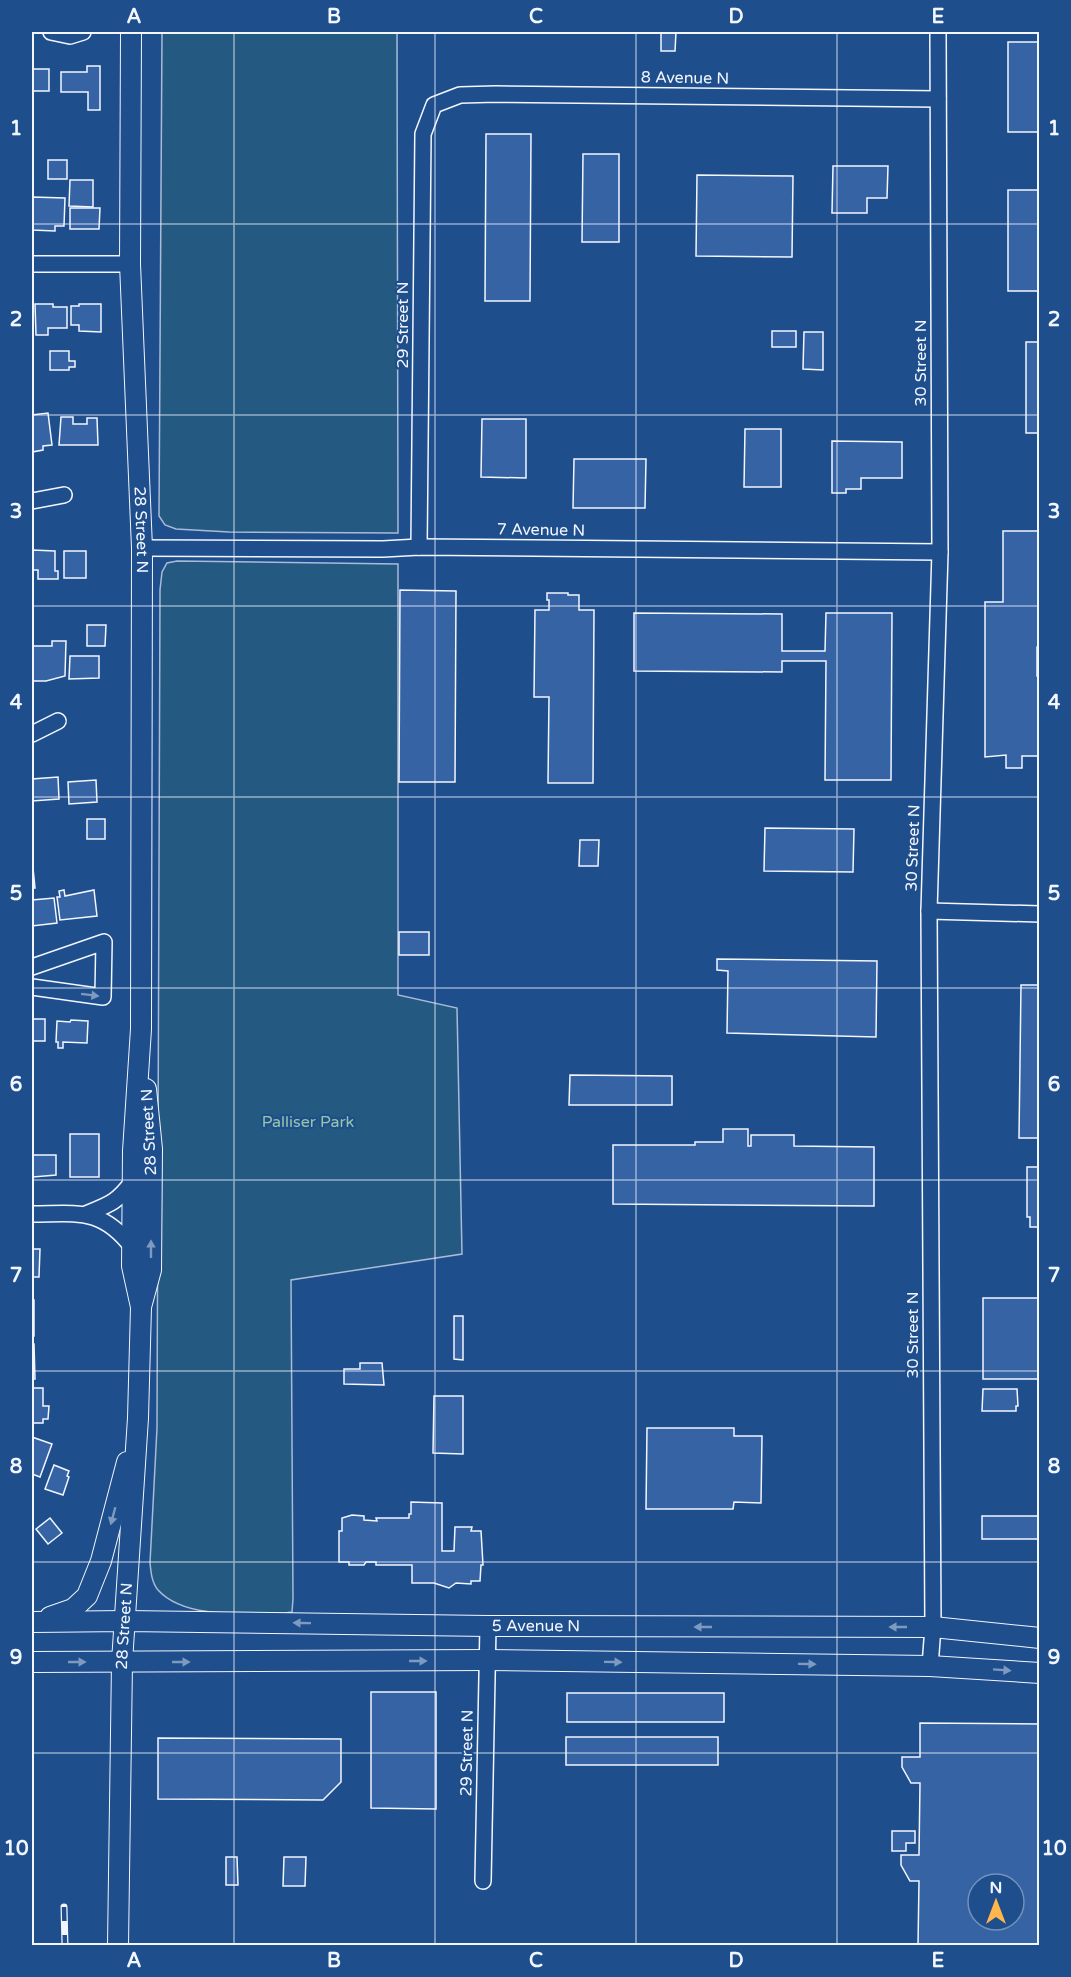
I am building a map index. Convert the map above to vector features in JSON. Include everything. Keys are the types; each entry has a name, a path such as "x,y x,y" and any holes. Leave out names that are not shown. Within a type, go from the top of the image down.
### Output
{"main road":[{"name":"28 Street N","path":"131,32 130,264 142,548 141,1029 133,1181 132,1266 141,1307"},
{"name":"28 Street N","path":"118,1946 122,1662 138,1418 141,1307 151,1270 152,1149 141,1029"},
{"path":"32,1622 73,1609 87,1596 101,1561 138,1418"},
{"name":"5 Avenue N","path":"32,1622 933,1627 1040,1638"},
{"path":"32,1662 486,1660 930,1666 1040,1673"}],"street":[{"path":"51,32 70,36 83,32"},
{"name":"30 Street N","path":"930,1666 933,1627 929,911 940,552 938,32"},
{"name":"8 Avenue N","path":"434,105 460,95 495,94 938,99"},
{"name":"29 Street N","path":"419,547 423,134 434,105"},
{"path":"32,264 130,264"},
{"path":"32,501 63,495"},
{"name":"7 Avenue N","path":"142,548 382,549 419,547 940,552"},
{"path":"32,734 57,721"},
{"path":"929,911 1040,914"},
{"path":"32,967 104,942 103,997 32,987"},
{"path":"86,1214 119,1199 133,1181"},
{"path":"32,1214 86,1214 109,1223 119,1230 132,1246"},
{"name":"29 Street N","path":"483,1881 488,1626"}],"green space":[{"path":"162,32 397,32 398,533 229,532 176,529 165,525 159,516"},
{"name":"Palliser Park","path":"177,561 398,564 398,995 457,1008 462,1254 291,1280 293,1599 292,1612 285,1613 218,1613 184,1606 170,1600 158,1590 151,1574 157,1428 160,590 162,572 167,563"}],"building":[{"path":"661,32 676,32 675,51 661,51"},
{"path":"1008,42 1040,42 1040,132 1008,132"},
{"path":"87,66 100,66 100,110 88,110 88,92 61,92 61,72 87,72"},
{"path":"32,69 49,69 49,91 32,91"},
{"path":"486,134 531,134 530,301 485,301"},
{"path":"583,154 619,154 619,242 582,242"},
{"path":"48,160 67,160 67,179 48,179"},
{"path":"833,166 888,166 887,198 867,198 867,213 832,213"},
{"path":"697,175 793,176 792,257 696,256"},
{"path":"70,180 93,180 93,207 69,206"},
{"path":"1008,190 1040,190 1040,291 1008,291"},
{"path":"32,197 65,198 64,226 55,226 55,231 32,230"},
{"path":"70,208 100,208 99,229 70,229"},
{"path":"35,304 67,307 67,328 48,328 48,335 36,335"},
{"path":"79,304 101,304 101,332 79,331 79,325 71,325 71,306 79,306"},
{"path":"772,331 796,331 796,347 772,347"},
{"path":"804,332 823,332 823,370 803,369"},
{"path":"1026,342 1040,342 1040,433 1026,433"},
{"path":"50,351 69,351 69,361 75,361 75,367 69,367 69,370 50,370"},
{"path":"48,413 52,445 43,446 43,450 32,452 32,415"},
{"path":"61,417 73,417 73,424 87,424 87,418 97,418 98,445 59,445"},
{"path":"482,419 526,419 526,478 481,477"},
{"path":"745,429 781,429 781,487 744,487"},
{"path":"832,441 902,442 902,478 861,478 861,489 846,489 846,493 832,493"},
{"path":"574,459 646,459 645,508 573,508"},
{"path":"1003,531 1040,531 1040,647 1037,647 1037,676 1040,676 1040,756 1022,756 1022,768 1006,768 1006,755 985,757 985,602 1003,602"},
{"path":"32,550 55,551 55,571 58,571 58,579 38,579 38,570 32,570"},
{"path":"64,551 86,551 86,578 64,578"},
{"path":"400,590 456,591 455,782 399,782"},
{"path":"547,593 579,595 579,610 594,610 593,783 548,783 549,697 534,697 535,610 549,610"},
{"path":"634,613 782,614 782,651 825,651 826,613 892,613 891,780 825,780 826,661 782,661 782,672 634,671"},
{"path":"87,625 106,625 105,646 87,646"},
{"path":"52,641 66,641 65,676 46,681 32,681 32,646 52,646"},
{"path":"70,656 99,656 99,678 69,679"},
{"path":"58,777 59,799 32,801 32,779"},
{"path":"96,780 97,802 69,804 68,782"},
{"path":"87,819 105,819 105,839 87,839"},
{"path":"765,828 854,829 853,872 764,871"},
{"path":"580,840 599,840 598,866 579,866"},
{"path":"33,868 35,888 32,888"},
{"path":"64,890 65,896 94,890 97,916 60,920 57,897 60,897 59,891"},
{"path":"54,898 57,923 32,926 32,900"},
{"path":"399,932 429,932 429,955 399,955"},
{"path":"717,959 877,961 876,1037 727,1033 728,971 717,970"},
{"path":"1021,985 1040,985 1040,1138 1019,1138"},
{"path":"32,1019 45,1019 45,1041 32,1041"},
{"path":"71,1020 88,1021 87,1043 63,1042 63,1048 58,1048 57,1021 70,1022"},
{"path":"570,1075 672,1076 672,1105 569,1105"},
{"path":"723,1129 748,1129 748,1146 751,1146 751,1135 794,1135 794,1146 874,1147 874,1206 613,1204 613,1145 695,1145 695,1142 723,1142"},
{"path":"70,1134 99,1134 99,1177 70,1177"},
{"path":"32,1155 56,1155 56,1175 33,1177"},
{"path":"1027,1167 1040,1167 1040,1227 1030,1227 1030,1217 1027,1217"},
{"path":"32,1249 40,1249 39,1277 32,1277"},
{"path":"983,1298 1040,1298 1040,1379 983,1379"},
{"path":"32,1300 34,1300 34,1336 32,1336"},
{"path":"454,1316 463,1316 463,1360 454,1359"},
{"path":"32,1344 34,1344 35,1379 32,1379"},
{"path":"360,1363 382,1363 384,1385 344,1384 344,1369 360,1369"},
{"path":"32,1388 43,1388 43,1406 49,1406 48,1419 43,1419 43,1423 32,1423"},
{"path":"983,1389 1017,1389 1016,1411 982,1411"},
{"path":"434,1396 463,1396 463,1454 433,1453"},
{"path":"647,1428 734,1428 734,1436 762,1436 761,1503 734,1502 733,1509 646,1509"},
{"path":"32,1437 52,1444 40,1477 32,1474"},
{"path":"54,1465 69,1471 63,1495 45,1489"},
{"path":"411,1502 442,1503 442,1551 454,1551 455,1527 472,1527 471,1531 481,1531 483,1565 481,1565 480,1581 471,1581 471,1584 456,1583 449,1588 434,1583 412,1583 412,1565 376,1565 376,1562 366,1562 364,1565 349,1565 349,1562 339,1562 339,1531 342,1531 342,1518 352,1515 364,1516 364,1520 377,1521 376,1518 409,1518"},
{"path":"982,1516 1040,1516 1040,1539 982,1539"},
{"path":"50,1518 62,1533 48,1544 36,1529"},
{"path":"371,1692 436,1692 436,1809 371,1808"},
{"path":"567,1693 724,1693 724,1722 567,1722"},
{"path":"920,1723 1040,1724 1040,1946 918,1946 919,1881 910,1881 901,1865 901,1855 919,1855 920,1783 911,1783 902,1767 902,1757 920,1757"},
{"path":"566,1737 718,1737 718,1765 566,1765"},
{"path":"158,1738 341,1739 341,1782 323,1800 158,1799"},
{"path":"892,1831 915,1831 915,1843 906,1843 906,1851 892,1851"},
{"path":"226,1857 237,1857 238,1885 226,1885"},
{"path":"284,1857 306,1857 305,1886 283,1886"}],"railway":[{"path":"64,1907 65,1946"}]}
